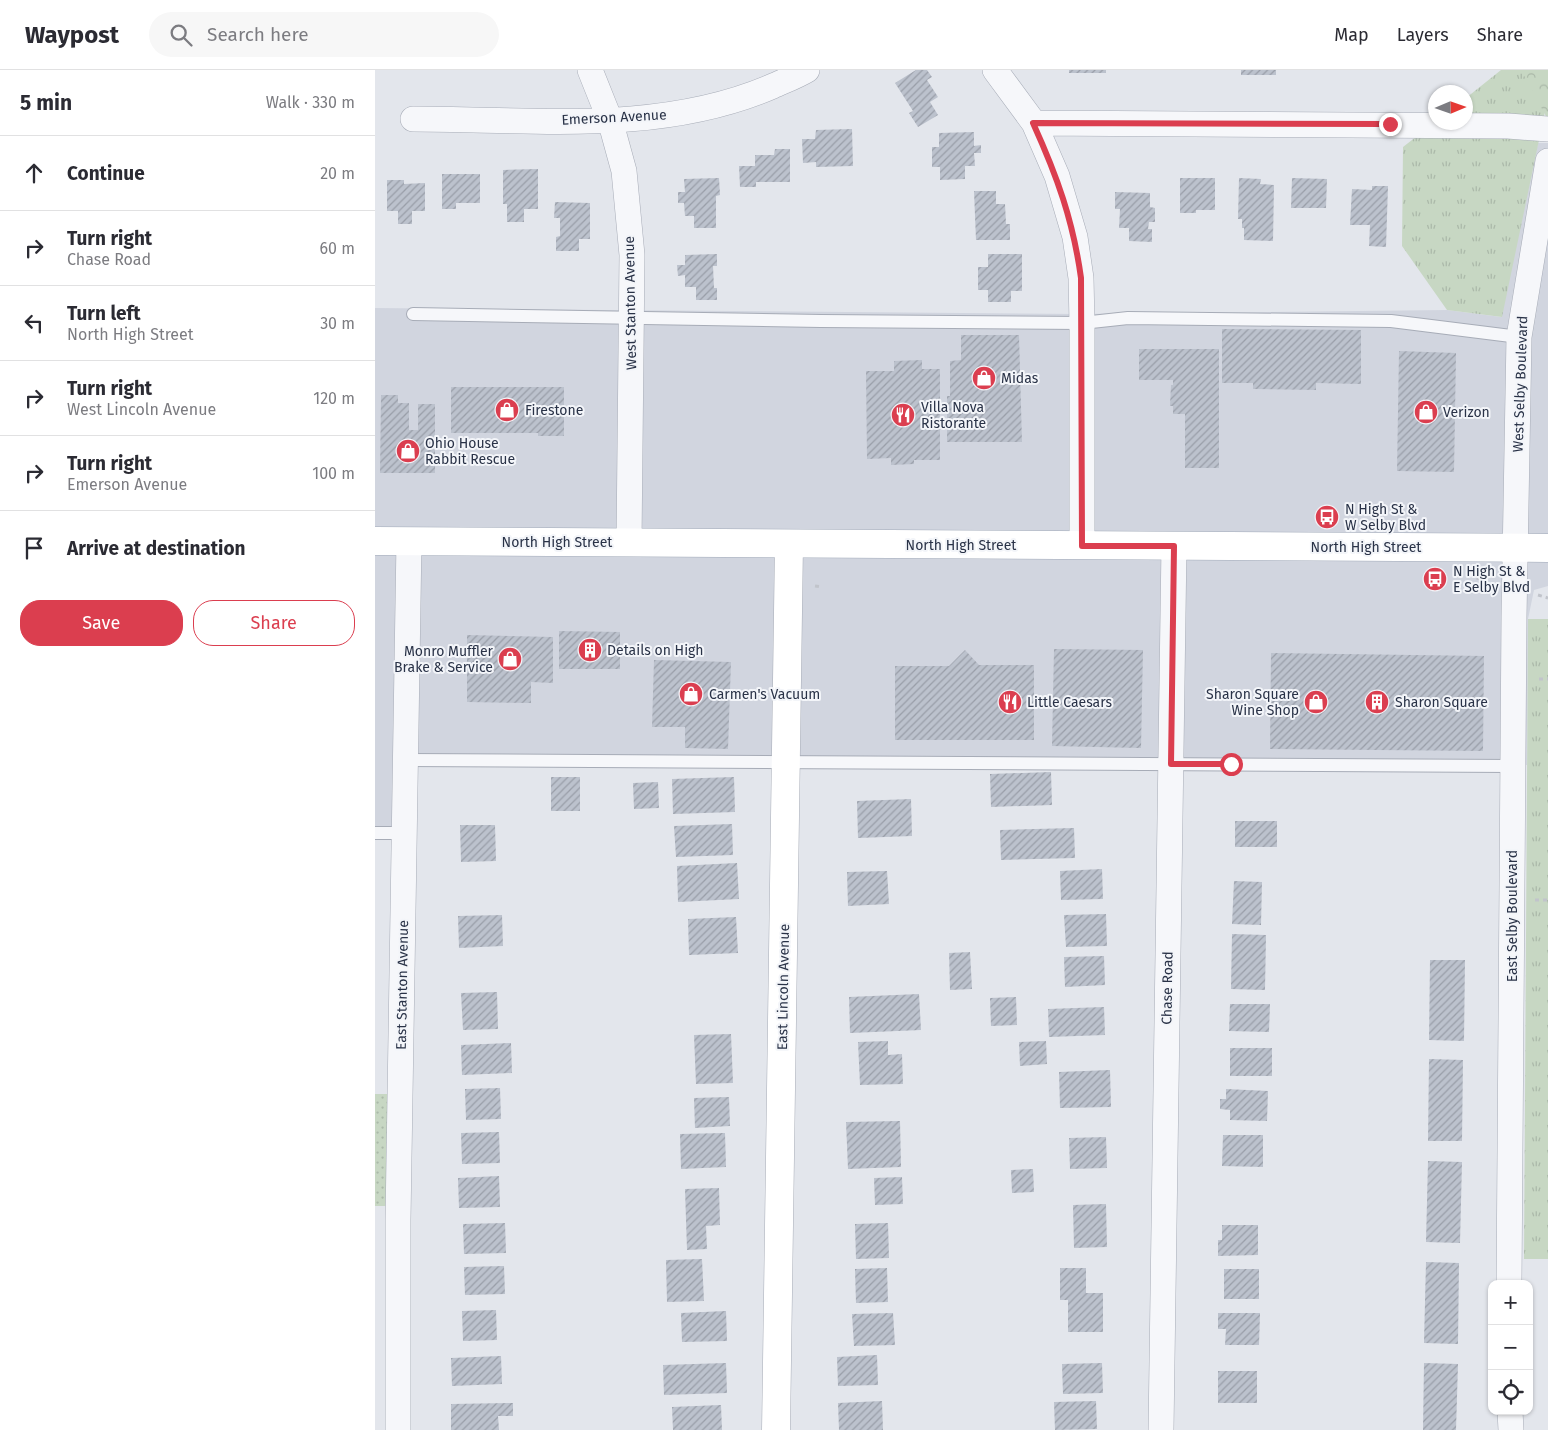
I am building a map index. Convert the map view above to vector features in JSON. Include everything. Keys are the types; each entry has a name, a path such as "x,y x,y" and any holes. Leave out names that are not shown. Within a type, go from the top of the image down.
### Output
{"main road":[{"name":"North High Street","path":"375,541 1548,548"},
{"name":"East Lincoln Avenue","path":"776,1430 789,544"}],"street":[{"name":"West Stanton Avenue","path":"590,70 610,120 624,171 632,255 629,542"},
{"name":"Emerson Avenue","path":"413,119 610,120 657,117 702,110 743,99 807,70"},
{"path":"995,70 1033,123 1057,176 1075,237 1081,278 1083,323 1082,546"},
{"path":"1033,123 1508,126 1548,129"},
{"name":"West Selby Boulevard","path":"1515,548 1519,337 1548,161"},
{"name":"East Stanton Avenue","path":"398,1430 398,1220 409,541"},
{"name":"Chase Road","path":"1161,1430 1174,546"},
{"name":"East Selby Boulevard","path":"1509,1280 1515,548"},
{"path":"1510,1415 1511,1430"}],"lane":[{"path":"413,314 1083,323 1128,318 1391,321 1519,337"},
{"path":"405,760 1513,766"},
{"path":"375,833 404,833"}],"path":[{"path":"815,586 822,587"},
{"path":"1535,595 1548,598"}],"shaded area":[{"path":"1538,143 1548,143 1548,586 1534,590 1528,619 1527,765 405,760 395,833 375,833 375,308 1078,314 1447,310 1501,317"}],"green space":[{"path":"1501,70 1548,70 1548,97 1502,317 1447,310 1402,246 1403,147 1428,127 1428,130 1473,130 1473,92"},
{"path":"1521,70 1548,70 1548,120"},
{"path":"1528,619 1548,619 1548,1259 1524,1259"},
{"path":"375,1094 392,1094 391,1206 375,1206"}],"building":[{"path":"916,70 927,70 932,77 927,80 938,97 930,102 938,115 918,127 909,113 913,111 895,83"},
{"path":"1069,70 1106,70 1106,73 1069,73"},
{"path":"1241,70 1276,70 1276,75 1241,75"},
{"path":"852,129 853,166 816,167 816,162 803,163 802,139 815,139 816,130"},
{"path":"974,132 974,146 981,145 981,153 974,153 975,166 965,166 965,179 940,180 940,167 932,167 932,147 939,147 939,133"},
{"path":"775,149 790,149 790,182 756,182 756,187 740,187 739,166 755,166 755,155 774,155"},
{"path":"538,169 538,209 524,209 524,222 507,222 507,204 503,204 503,170"},
{"path":"442,174 480,174 480,203 456,203 456,209 442,209"},
{"path":"719,178 720,195 716,196 716,228 694,228 694,216 685,216 684,203 678,203 678,192 685,192 684,179"},
{"path":"1180,178 1215,178 1215,210 1196,210 1196,213 1180,213"},
{"path":"1239,178 1261,179 1260,184 1274,185 1273,241 1244,240 1242,219 1238,219"},
{"path":"1292,178 1327,179 1326,208 1291,208"},
{"path":"387,180 404,180 404,184 425,183 425,211 412,211 412,224 398,224 398,211 387,211"},
{"path":"1372,186 1388,186 1386,247 1369,246 1370,225 1350,225 1352,189 1372,190"},
{"path":"974,191 996,191 996,204 1005,204 1006,224 1010,224 1010,240 976,240"},
{"path":"1115,192 1150,193 1150,207 1155,208 1155,222 1149,222 1148,229 1152,229 1152,242 1129,241 1129,228 1119,228 1120,209 1115,209"},
{"path":"555,202 590,203 590,239 579,239 579,251 556,251 556,237 560,236 560,218 554,218"},
{"path":"717,254 717,266 713,266 714,288 717,288 717,300 696,300 696,287 685,287 685,275 678,276 677,265 685,265 685,255"},
{"path":"988,254 1022,254 1022,291 1011,291 1011,302 988,302 988,290 978,290 978,267 988,267"},
{"path":"1222,329 1361,330 1361,384 1316,383 1316,390 1253,389 1253,383 1222,383"},
{"name":"Midas","path":"961,335 1019,335 1022,442 947,442 947,396 950,396 950,361 961,360"},
{"path":"1139,349 1219,349 1219,468 1185,468 1185,414 1173,414 1173,406 1170,406 1173,380 1139,380"},
{"name":"Verizon","path":"1399,351 1456,353 1454,472 1397,471"},
{"name":"Villa Nova Ristorante","path":"922,360 922,369 940,369 940,460 914,460 914,464 891,465 891,458 867,459 866,371 894,371 894,361"},
{"name":"Firestone","path":"451,387 564,387 564,436 538,436 538,433 451,433"},
{"name":"Ohio House Rabbit Rescue","path":"381,395 398,395 398,403 409,403 409,430 418,430 418,404 435,404 435,473 380,473"},
{"name":"Details on High","path":"559,631 620,632 620,669 559,669"},
{"name":"Monro Muffler Brake & Service","path":"467,635 553,637 553,683 531,682 531,703 467,702"},
{"path":"1054,649 1143,650 1141,748 1052,746"},
{"path":"965,650 979,665 1034,665 1034,740 895,740 895,666 949,666"},
{"name":"Sharon Square","path":"1271,653 1484,656 1483,751 1270,749"},
{"name":"Carmen's Vacuum","path":"654,660 731,662 728,749 685,748 685,727 652,727"},
{"path":"1051,772 1052,805 991,807 990,774"},
{"path":"551,777 580,777 580,811 551,811"},
{"path":"734,777 735,812 673,814 672,779"},
{"path":"658,782 659,808 634,809 633,783"},
{"path":"911,799 912,836 858,838 857,801"},
{"path":"1235,821 1277,821 1277,847 1235,847"},
{"path":"732,824 733,855 676,857 674,826"},
{"path":"460,825 495,825 496,861 461,862"},
{"path":"1074,828 1075,858 1001,860 1000,830"},
{"path":"737,863 739,899 678,902 677,866"},
{"path":"1102,869 1103,899 1061,900 1060,871"},
{"path":"887,871 889,904 848,906 847,872"},
{"path":"1234,881 1262,882 1261,925 1232,924"},
{"path":"1106,914 1107,946 1066,947 1064,915"},
{"path":"502,915 503,946 459,948 458,916"},
{"path":"736,917 738,953 689,955 688,919"},
{"path":"1232,934 1266,935 1265,990 1231,989"},
{"path":"970,952 972,989 950,990 949,953"},
{"path":"1104,956 1105,985 1065,987 1064,957"},
{"path":"1430,960 1465,960 1464,1041 1429,1040"},
{"path":"497,992 498,1029 463,1030 461,993"},
{"path":"919,994 921,1030 850,1033 849,997"},
{"path":"1016,997 1017,1025 991,1026 990,998"},
{"path":"1230,1004 1270,1004 1269,1032 1229,1031"},
{"path":"1104,1007 1105,1035 1049,1037 1048,1009"},
{"path":"731,1034 733,1083 696,1084 694,1035"},
{"path":"888,1041 888,1055 902,1054 903,1084 860,1085 858,1042"},
{"path":"1046,1041 1047,1064 1020,1066 1019,1042"},
{"path":"511,1043 512,1073 462,1075 461,1045"},
{"path":"1230,1048 1272,1048 1272,1076 1230,1076"},
{"path":"1429,1059 1463,1060 1462,1141 1428,1141"},
{"path":"1110,1070 1111,1107 1060,1108 1059,1072"},
{"path":"500,1088 501,1119 466,1120 465,1089"},
{"path":"1226,1089 1268,1091 1267,1121 1230,1120 1230,1110 1220,1109 1220,1099 1226,1099"},
{"path":"729,1097 730,1126 695,1128 694,1098"},
{"path":"900,1121 901,1167 848,1169 846,1122"},
{"path":"499,1132 500,1163 462,1164 461,1133"},
{"path":"725,1133 726,1167 681,1169 680,1134"},
{"path":"1223,1135 1263,1135 1263,1167 1222,1166"},
{"path":"1106,1137 1107,1168 1070,1169 1069,1138"},
{"path":"1428,1161 1462,1162 1460,1243 1426,1242"},
{"path":"1033,1169 1034,1192 1012,1193 1011,1170"},
{"path":"499,1176 500,1207 459,1208 458,1178"},
{"path":"902,1177 903,1204 875,1205 874,1178"},
{"path":"719,1188 720,1225 706,1226 707,1249 687,1250 685,1189"},
{"path":"1106,1204 1107,1247 1074,1248 1073,1205"},
{"path":"505,1223 506,1253 464,1254 463,1224"},
{"path":"888,1223 889,1258 856,1259 855,1224"},
{"path":"1222,1225 1258,1225 1258,1255 1218,1256 1218,1240 1222,1240"},
{"path":"702,1259 704,1301 667,1302 666,1260"},
{"path":"1426,1262 1459,1263 1458,1344 1424,1343"},
{"path":"504,1266 505,1294 465,1295 464,1267"},
{"path":"887,1268 888,1302 856,1303 855,1269"},
{"path":"1060,1268 1086,1268 1086,1293 1103,1293 1103,1332 1068,1332 1068,1300 1060,1300"},
{"path":"1224,1269 1259,1269 1259,1299 1224,1299"},
{"path":"496,1310 497,1340 463,1341 462,1311"},
{"path":"726,1311 727,1341 682,1342 681,1313"},
{"path":"893,1313 895,1345 854,1346 852,1314"},
{"path":"1218,1313 1260,1313 1259,1345 1225,1345 1226,1329 1218,1329"},
{"path":"877,1355 878,1385 838,1386 837,1357"},
{"path":"501,1356 502,1384 452,1386 451,1358"},
{"path":"726,1363 727,1393 664,1395 663,1365"},
{"path":"1102,1363 1103,1393 1063,1394 1062,1364"},
{"path":"1424,1363 1458,1364 1456,1430 1423,1430"},
{"path":"1218,1371 1257,1371 1257,1403 1218,1403"},
{"path":"882,1401 883,1430 839,1430 838,1403"},
{"path":"1096,1401 1097,1429 1055,1430 1054,1402"},
{"path":"513,1403 513,1416 498,1416 499,1430 451,1430 451,1404"},
{"path":"721,1405 722,1430 673,1430 672,1407"}],"place":[{"name":"Midas","path":"984,378"},
{"name":"Firestone","path":"507,410"},
{"name":"Verizon","path":"1426,412"},
{"name":"Villa Nova Ristorante","path":"903,415"},
{"name":"Ohio House Rabbit Rescue","path":"408,451"},
{"name":"N High St & W Selby Blvd","path":"1327,517"},
{"name":"N High St & E Selby Blvd","path":"1435,579"},
{"name":"Details on High","path":"590,650"},
{"name":"Monro Muffler Brake & Service","path":"510,659"},
{"name":"Carmen's Vacuum","path":"691,694"},
{"name":"Little Caesars","path":"1010,702"},
{"name":"Sharon Square Wine Shop","path":"1316,702"},
{"name":"Sharon Square","path":"1377,702"}],"route":[{"path":"1231,764 1171,764 1174,546 1082,546 1083,323 1081,278 1075,237 1057,176 1033,123 1390,124"}]}
